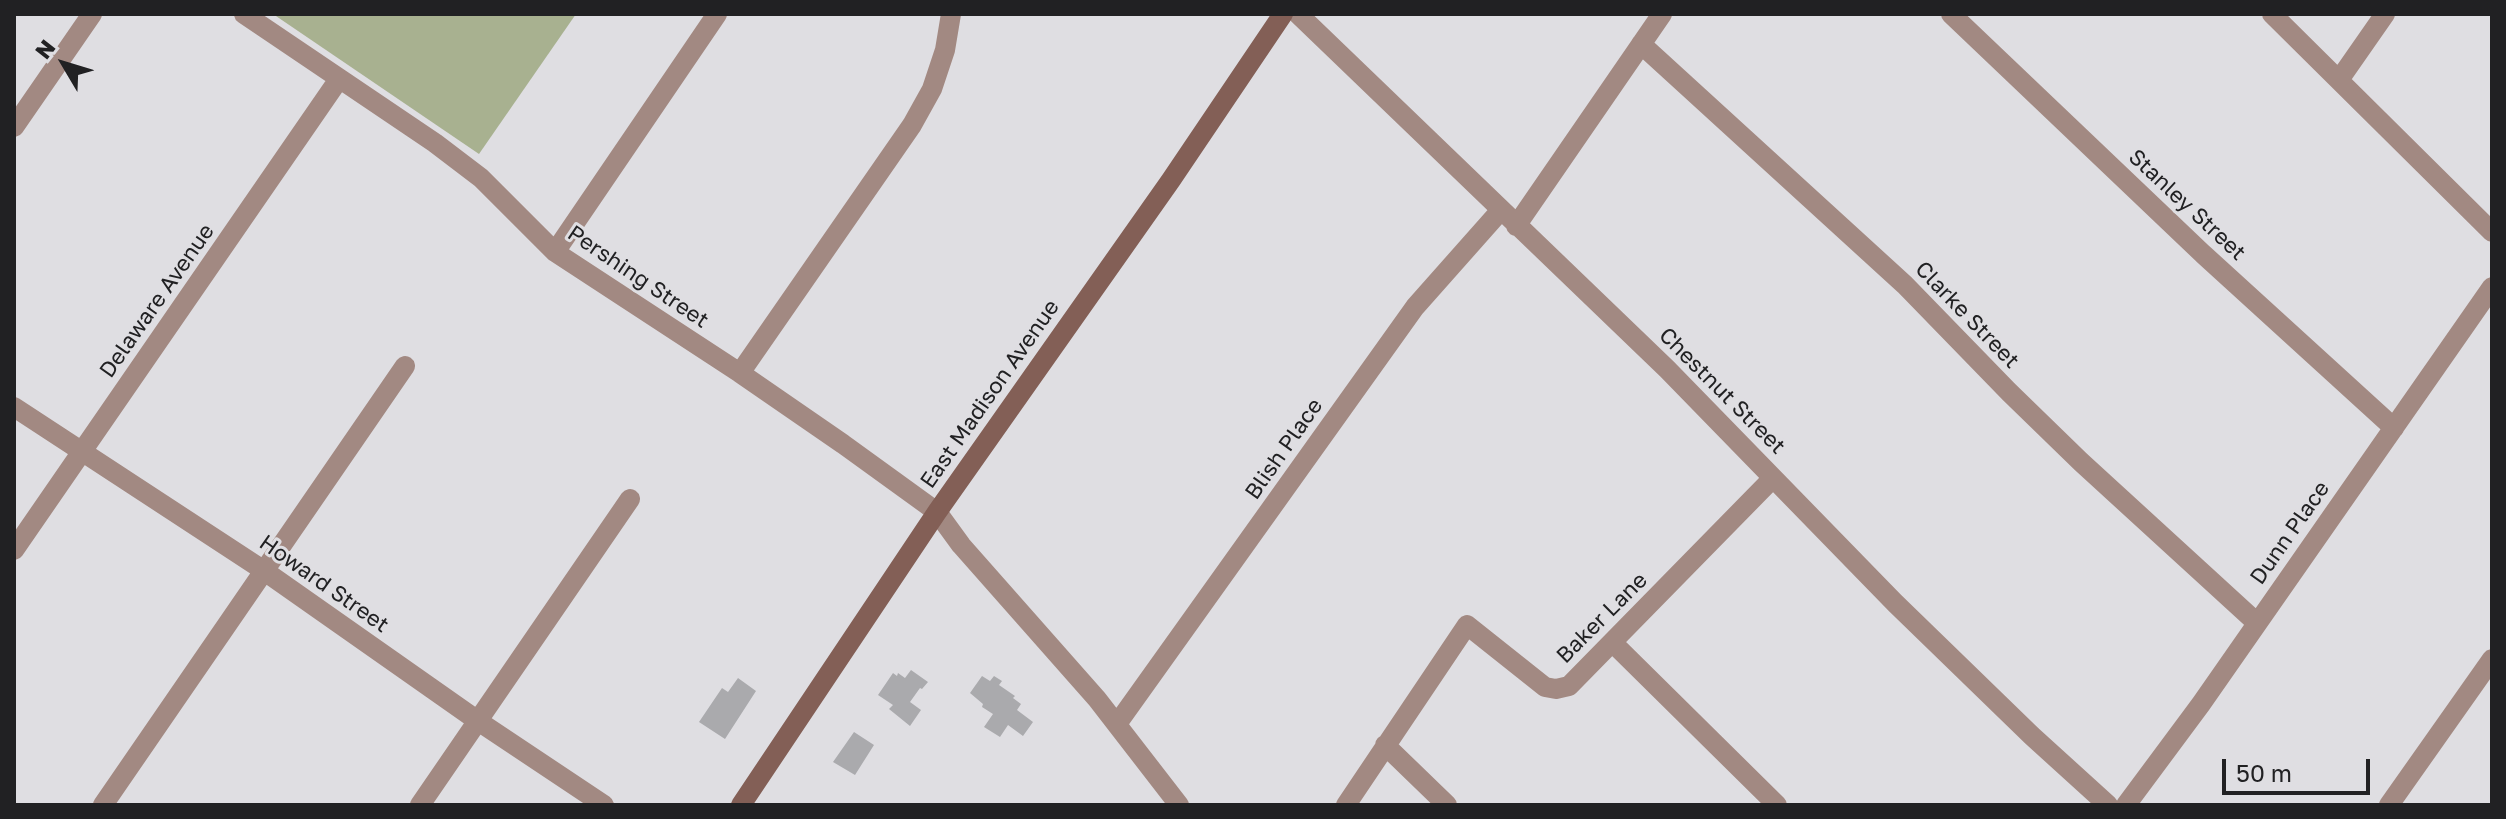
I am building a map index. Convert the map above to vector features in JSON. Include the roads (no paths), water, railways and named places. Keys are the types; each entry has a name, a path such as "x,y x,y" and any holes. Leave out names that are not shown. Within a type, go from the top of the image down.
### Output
{"main road":[{"name":"East Madison Avenue","path":"741,805 937,512 1171,180 1283,14"}],"street":[{"path":"14,127 92,14"},
{"name":"Pershing Street","path":"244,14 435,143 481,178 555,252 740,373 937,512 961,545 1097,699 1179,805"},
{"path":"555,252 717,14"},
{"path":"740,373 912,125 932,89 945,50 951,14"},
{"name":"Chestnut Street","path":"1298,14 1667,369 1895,603 2108,805"},
{"path":"1516,226 1662,14"},
{"name":"Stanley Street","path":"1951,14 2203,254 2394,428"},
{"path":"2272,14 2492,232"},
{"path":"2339,80 2385,14"},
{"name":"Clarke Street","path":"1641,44 1905,285 2081,462 2257,623"},
{"name":"Delaware Avenue","path":"14,550 339,79"},
{"name":"Blish Place","path":"1117,724 1415,307 1501,210"},
{"name":"Dunn Place","path":"2126,805 2201,704 2492,287"},
{"path":"103,805 405,366"},
{"name":"Howard Street","path":"14,407 263,570 604,805"},
{"name":"Baker Lane","path":"1346,805 1467,625 1545,687 1556,689 1569,686 1773,478"},
{"path":"420,805 630,499"},
{"path":"1613,643 1777,805"},
{"path":"2389,805 2492,659"},
{"path":"1385,745 1447,805"}]}
